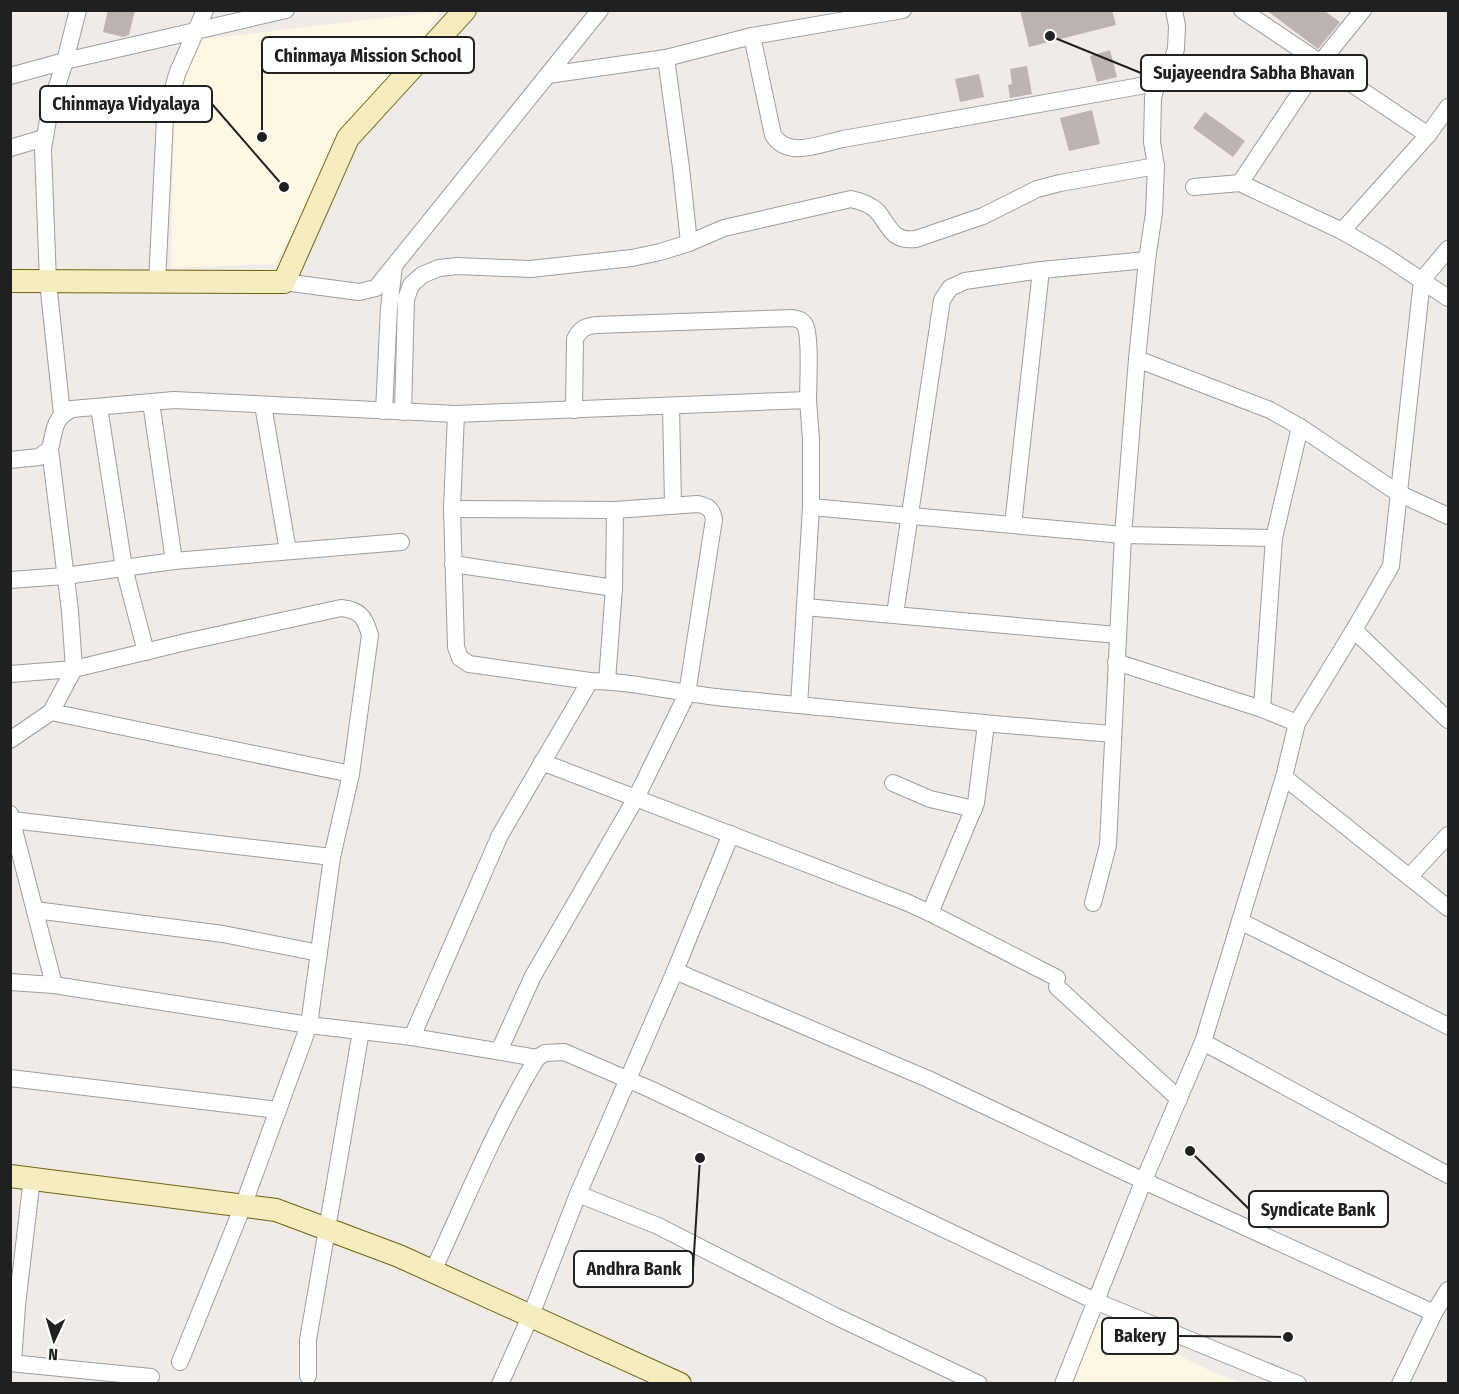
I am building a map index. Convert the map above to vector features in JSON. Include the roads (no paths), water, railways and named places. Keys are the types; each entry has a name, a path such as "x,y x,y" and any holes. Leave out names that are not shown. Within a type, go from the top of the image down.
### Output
{"street":[{"path":"62,414 48,282 43,150 50,108 78,10"},
{"path":"157,283 165,119 177,74 205,10"},
{"path":"10,76 286,10"},
{"path":"284,282 348,138 465,10"},
{"path":"10,281 284,282 358,292 376,288 600,10"},
{"path":"548,75 666,58 752,36 903,10"},
{"path":"1093,903 1108,845 1123,535 1137,359 1154,213 1156,166 1152,142 1152,114 1157,83 1171,64 1176,49 1177,26 1174,10"},
{"path":"1242,10 1428,135"},
{"path":"1240,183 1320,63 1363,10"},
{"path":"752,36 773,135 778,144 789,148 801,148 1157,83"},
{"path":"666,58 689,243"},
{"path":"1342,231 1428,135 1449,107"},
{"path":"10,148 44,138"},
{"path":"403,412 406,299 411,285 422,274 439,268 457,266 530,269 632,258 689,243 724,228 851,199 863,202 876,210 887,228 896,236 908,240 916,239 983,216 1037,189 1156,166"},
{"path":"1194,187 1240,183 1342,231 1449,297"},
{"path":"1063,1383 1203,1042 1284,777 1297,723 1390,566 1394,548 1422,280 1449,249"},
{"path":"895,614 942,300 950,288 965,281 1041,270 1147,260"},
{"path":"384,411 389,308 394,265"},
{"path":"1013,525 1041,270"},
{"path":"574,410 575,339 579,331 587,326 793,318 801,321 806,327 812,507 799,705"},
{"path":"1137,359 1270,410 1398,494 1449,516"},
{"path":"10,740 51,712 74,669 70,611 50,449 57,422 62,414 72,409 174,400 456,414 808,400"},
{"path":"151,402 174,561"},
{"path":"263,405 288,551"},
{"path":"671,405 673,504"},
{"path":"99,407 124,568 146,652"},
{"path":"456,414 452,509 456,647 460,658 469,664 590,681 607,681 687,694 986,724 1112,734"},
{"path":"1262,709 1274,538 1300,428"},
{"path":"10,460 39,457 50,449"},
{"path":"452,509 615,510 673,504 698,504 707,506 713,513 714,519 687,694 636,798 533,976 499,1051"},
{"path":"812,507 1123,535 1274,538"},
{"path":"607,681 614,588 615,510"},
{"path":"10,580 65,576 174,561 401,542"},
{"path":"453,564 614,588"},
{"path":"805,607 1118,635"},
{"path":"10,674 74,669 334,610 349,609 360,613 364,617 370,635 351,774 332,857 319,954 314,1026 278,1110 243,1206 180,1362"},
{"path":"1354,630 1449,720"},
{"path":"1116,662 1262,709 1297,723"},
{"path":"412,1037 500,835 590,681"},
{"path":"51,712 351,774"},
{"path":"930,913 974,809 979,788 986,724"},
{"path":"542,762 930,913 1057,982 1179,1099"},
{"path":"1284,777 1449,908"},
{"path":"893,783 930,799 974,809"},
{"path":"54,985 11,817 332,857"},
{"path":"500,1383 531,1315 578,1194 675,971 730,834"},
{"path":"1410,877 1449,835"},
{"path":"35,910 223,934 319,954"},
{"path":"1240,921 1449,1026"},
{"path":"675,971 928,1079 1144,1181 1434,1313"},
{"path":"10,982 54,985 314,1026 412,1037 537,1058"},
{"path":"308,1376 308,1340 357,1031"},
{"path":"1203,1042 1449,1175"},
{"path":"433,1271 522,1083 537,1058 545,1053 564,1052 628,1080 1095,1301 1298,1383"},
{"path":"10,1078 278,1110"},
{"path":"151,1377 12,1363 17,1305 21,1177 276,1210 399,1256 680,1383"},
{"path":"578,1194 658,1226 835,1316 980,1383"},
{"path":"1400,1383 1434,1313 1449,1290"}],"place":[{"name":"Sujayeendra Sabha Bhavan","path":"1050,36"},
{"name":"Chinmaya Mission School","path":"262,137"},
{"name":"Chinmaya Vidyalaya","path":"284,187"},
{"name":"Syndicate Bank","path":"1190,1151"},
{"name":"Andhra Bank","path":"700,1158"},
{"name":"Bakery","path":"1288,1337"}]}
